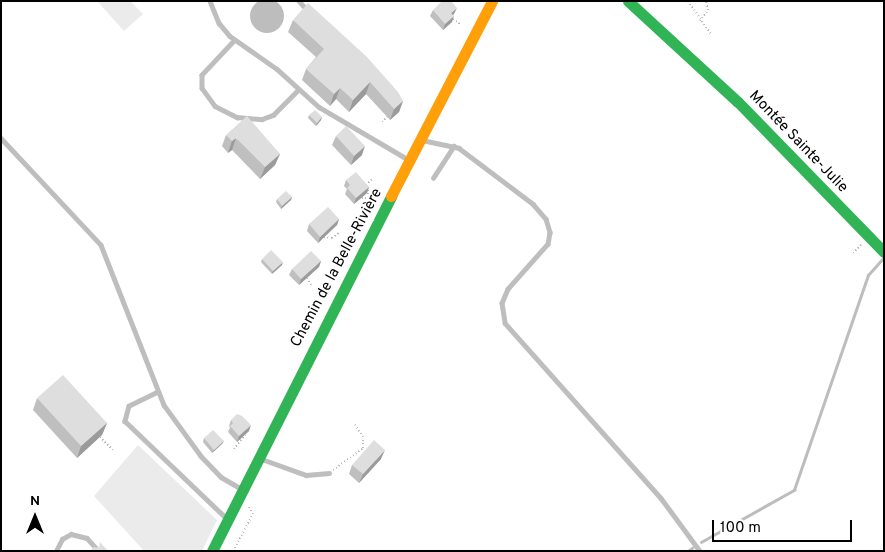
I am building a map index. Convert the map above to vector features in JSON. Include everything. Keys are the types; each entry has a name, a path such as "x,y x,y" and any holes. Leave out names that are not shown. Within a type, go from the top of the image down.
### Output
{"street":[{"name":"Chemin de la Belle-Rivière","path":"212,551 257,457 492,1"},
{"name":"Montée Sainte-Julie","path":"628,1 738,102 882,250"},
{"name":"Montée Sainte-Julie","path":"640,1 688,57"}],"lane":[{"path":"210,1 219,24 235,40 278,70 298,90 345,123 410,161"},
{"path":"299,1 311,14"},
{"path":"235,40 202,75 202,88 215,106 237,117 262,119 273,115 298,90"},
{"path":"1,138 102,244 158,392 179,430 201,456 239,494"},
{"path":"421,140 454,146 480,161 533,204 549,225 548,244 504,297 502,311 505,323 661,498 700,551"},
{"path":"433,178 454,146"},
{"path":"158,392 129,406 125,421 227,519"},
{"path":"257,457 306,475 329,472"},
{"path":"56,551 62,539 71,534 86,538 96,548"}],"path":[{"path":"688,1 700,21 711,34"},
{"path":"700,21 708,10 706,1"},
{"path":"451,17 460,24"},
{"path":"382,122 387,117"},
{"path":"362,198 366,200 370,196 364,187 372,179"},
{"path":"324,237 332,238 340,232"},
{"path":"307,278 311,285"},
{"path":"329,472 363,448 364,443 354,423"},
{"path":"234,449 245,435"},
{"path":"100,437 113,450"},
{"path":"364,443 371,446"},
{"path":"363,448 369,451"},
{"path":"233,551 253,514 239,494"}],"shaded area":[{"path":"267,-1 274,0 279,4 283,9 283,23 279,28 274,32 267,33 260,32 255,28 251,23 250,16 251,9 255,4 260,0"},
{"path":"97,1 130,1 143,14 124,31"},
{"path":"138,445 217,520 202,551 144,551 94,496"}],"building":[{"path":"442,1 451,1 457,8 451,13 454,16 445,24 433,10"},
{"path":"308,3 367,57 398,92 403,101 394,109 370,82 353,100 340,88 334,94 306,69 324,49 293,20"},
{"path":"315,110 322,117 317,123 309,115"},
{"path":"247,116 280,154 265,167 236,138 232,141 226,135"},
{"path":"346,126 365,146 354,156 336,136"},
{"path":"356,172 369,187 356,198 347,188 350,185 346,180"},
{"path":"286,191 292,197 282,206 277,199"},
{"path":"328,207 339,219 320,237 309,224"},
{"path":"271,250 283,262 273,271 262,259"},
{"path":"311,251 321,261 301,279 292,269"},
{"path":"63,375 107,423 81,446 37,398"},
{"path":"237,414 242,416 251,425 239,436 230,426 233,423 231,420"},
{"path":"213,430 224,441 214,450 204,438"},
{"path":"374,440 385,450 363,474 352,465"},
{"path":"100,542 106,551 90,551 94,547 99,548"}],"waterway":[{"path":"701,542 794,490 868,275 884,257"},
{"path":"688,551 692,548"}],"traffic: fast":[{"path":"628,1 738,102 884,252"},
{"path":"212,551 391,196"}],"traffic: slow":[{"path":"391,196 492,1"}]}
